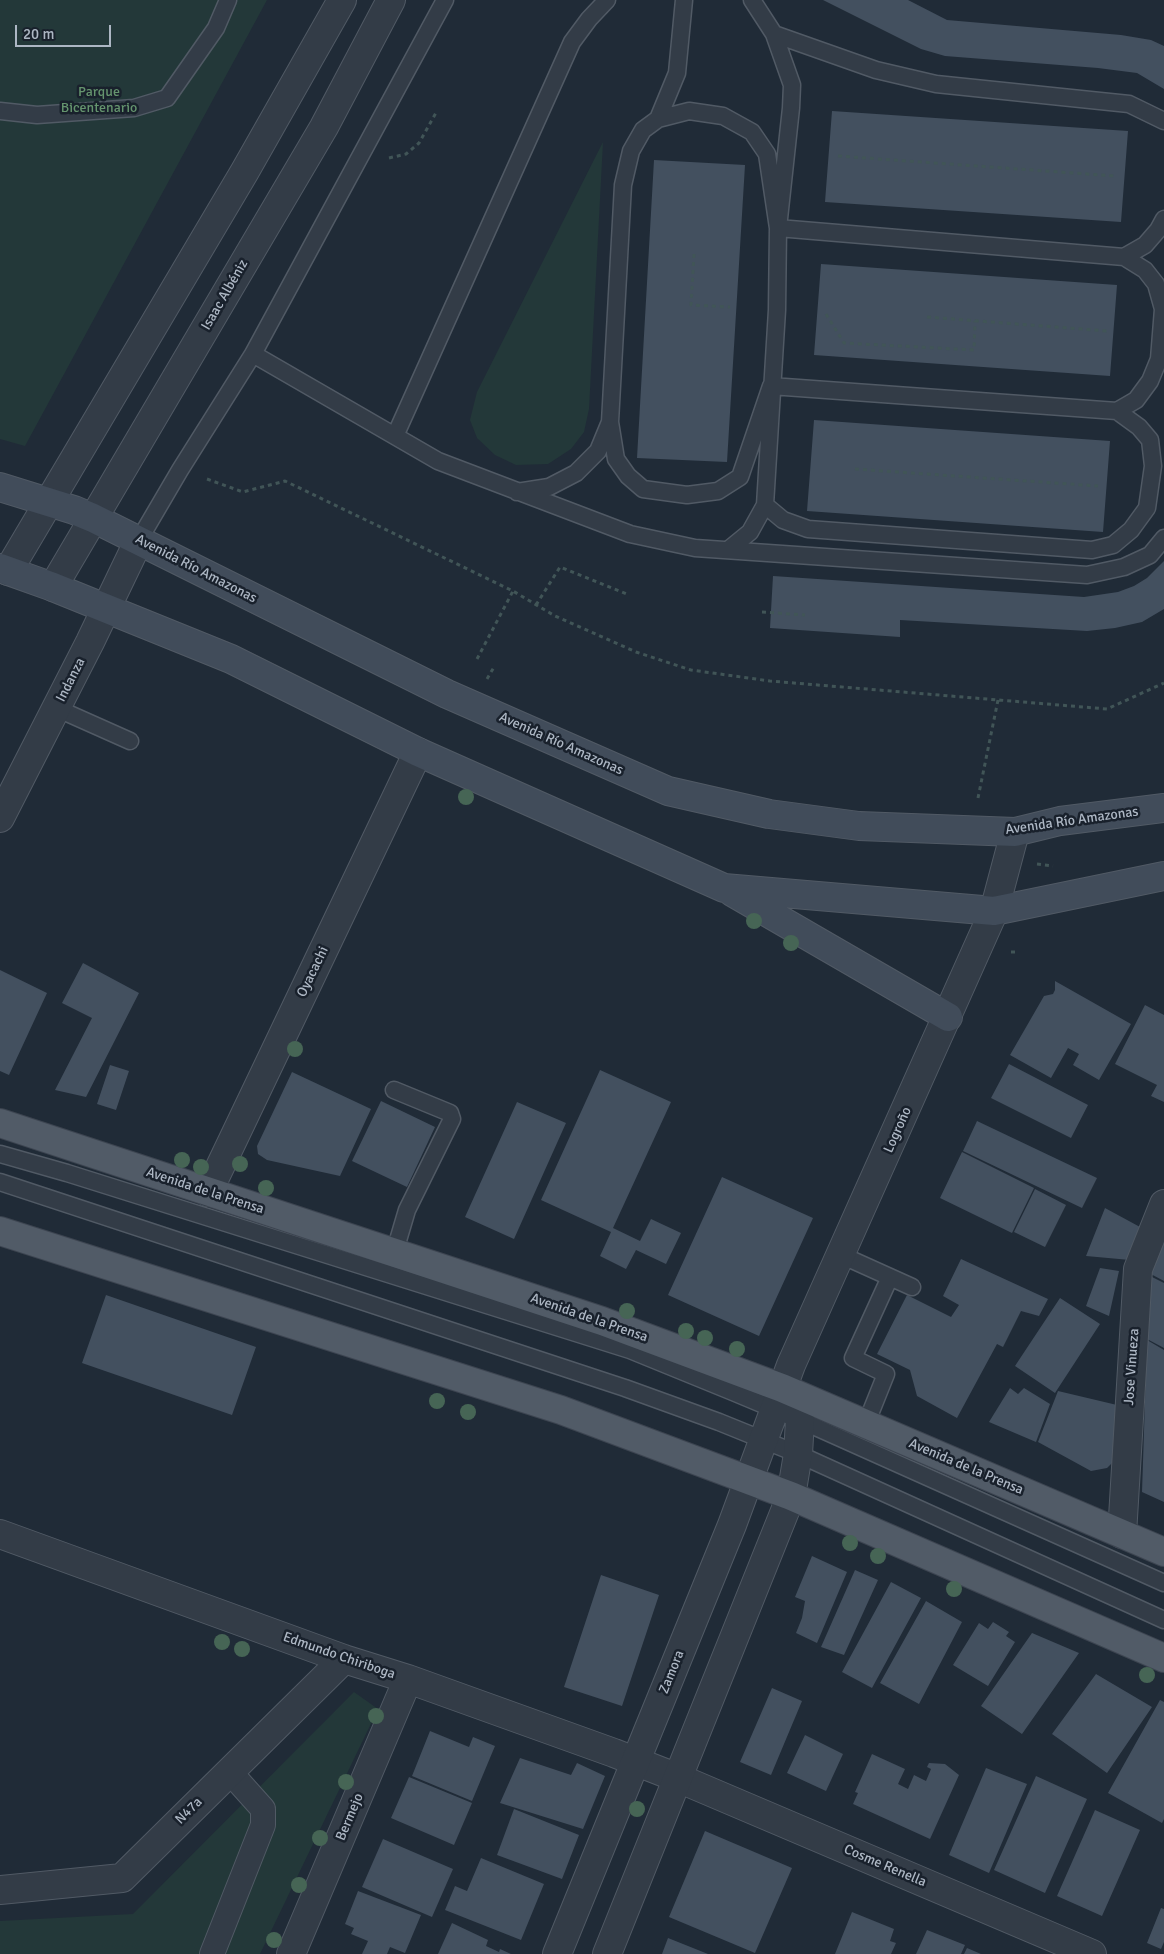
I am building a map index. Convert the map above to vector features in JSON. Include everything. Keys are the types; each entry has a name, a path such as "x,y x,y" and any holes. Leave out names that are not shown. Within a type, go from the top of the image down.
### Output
{"main road":[{"name":"Avenida Río Amazonas","path":"0,487 93,518 447,694 668,791 769,814 859,826 1015,832 1060,821 1164,808"},
{"path":"4,569 231,659 418,752 724,888 948,1017"},
{"path":"724,888 994,910 1164,876"},
{"name":"Avenida de la Prensa","path":"0,1123 602,1322 778,1399 866,1424 1164,1552"},
{"path":"0,1231 561,1410 791,1496 1164,1658"}],"street":[{"path":"4,569 48,502 245,171 342,0"},
{"name":"Isaac Albéniz","path":"53,587 324,127 391,0"},
{"name":"Indanza","path":"0,818 106,610 139,540"},
{"name":"Oyacachi","path":"208,1192 418,752"},
{"name":"Logroño","path":"778,1399 994,910 1015,832"},
{"name":"Jose Vinueza","path":"1122,1534 1138,1269 1164,1204"},
{"path":"607,1954 791,1496 798,1454 800,1420 778,1399"},
{"name":"Zamora","path":"557,1954 749,1481 778,1399"},
{"name":"Edmundo Chiriboga","path":"0,1534 344,1659 408,1679 678,1778"},
{"name":"N47a","path":"0,1890 122,1878 344,1659"},
{"name":"Bermejo","path":"291,1954 408,1679"},
{"path":"212,1954 264,1825 263,1809 229,1771"},
{"name":"Cosme Renella","path":"678,1778 1092,1954"}],"lane":[{"path":"0,111 37,115 124,109 134,108 167,98 216,28 228,0"},
{"path":"139,540 180,470 253,354 445,0"},
{"path":"394,436 572,42 589,18 607,0"},
{"path":"658,120 677,73 684,0"},
{"path":"728,550 750,532 765,505 777,310 778,228 791,108 792,84 774,34 752,0"},
{"path":"774,34 876,70 936,84 1129,104 1145,110 1164,122"},
{"path":"1145,110 1164,136"},
{"path":"771,386 740,477 718,492 687,496 643,489 628,476 616,459 610,422 624,185 631,151 644,130 658,120 689,111 723,116 752,132 767,154 778,228"},
{"path":"1124,257 1145,245 1158,230 1164,218"},
{"path":"778,228 1124,257 1145,270 1156,284 1163,309 1159,359 1150,381 1136,400 1117,411"},
{"path":"253,354 438,461 630,534 695,548 1088,575 1124,567 1150,555 1164,538"},
{"path":"765,505 783,520 808,529 1092,550 1113,545 1131,530 1147,508 1153,466 1150,440 1139,427 1117,411 771,386"},
{"path":"516,492 549,487 576,474 598,451 610,422"},
{"path":"56,708 130,741"},
{"path":"394,1090 450,1113 452,1119 407,1210 394,1254"},
{"path":"0,1154 76,1176 630,1350 778,1399"},
{"path":"0,1182 625,1388 719,1422 798,1454 1164,1620"},
{"path":"841,1255 912,1287"},
{"path":"866,1424 886,1374 853,1358 890,1277"},
{"path":"800,1420 1164,1583"}],"path":[{"path":"381,160 406,154 419,143 436,111"},
{"path":"838,156 1115,176"},
{"path":"694,254 691,305 730,307"},
{"path":"826,314 844,343 974,350 975,321"},
{"path":"927,318 1107,331"},
{"path":"855,469 1098,486"},
{"path":"207,479 243,492 285,481 513,591 555,616 636,652 692,670 770,681 1107,709 1164,683"},
{"path":"536,605 560,567 629,595"},
{"path":"477,659 513,591"},
{"path":"762,612 805,615"},
{"path":"484,684 494,667"},
{"path":"978,798 998,700"},
{"path":"1011,952 1018,952"}],"green space":[{"name":"Parque Bicentenario","path":"0,0 267,0 25,446 0,439"},
{"path":"603,142 589,409 584,432 571,449 548,464 516,465 495,455 477,438 470,420 477,392"},
{"path":"354,1692 378,1709 260,1954 0,1954 0,1921 133,1914"}],"building":[{"path":"823,0 908,0 947,20 1121,35 1151,40 1164,46 1164,89 1137,73 1098,68 945,56 921,49"},
{"path":"832,111 1128,131 1121,222 825,202"},
{"path":"654,160 745,165 727,462 637,458"},
{"path":"821,264 1117,285 1110,376 814,355"},
{"path":"814,420 1110,441 1103,532 807,511"},
{"path":"1164,561 1164,609 1142,622 1115,628 1087,631 900,620 900,637 770,628 773,576 1084,597 1118,592 1134,586 1147,578"},
{"path":"83,963 139,993 86,1097 55,1090 92,1018 62,1003"},
{"path":"0,970 47,993 9,1075 0,1071"},
{"path":"1055,981 1131,1024 1099,1080 1073,1065 1079,1054 1068,1048 1051,1078 1010,1055 1044,996 1053,994"},
{"path":"1145,1005 1164,1015 1164,1102 1151,1096 1157,1085 1115,1064"},
{"path":"1009,1064 1088,1105 1071,1138 991,1098"},
{"path":"110,1065 129,1071 116,1110 97,1104"},
{"path":"600,1070 671,1102 613,1228 640,1241 651,1219 681,1233 666,1264 636,1250 626,1269 600,1256 611,1232 541,1200"},
{"path":"292,1072 371,1109 340,1176 267,1160 258,1154 257,1146"},
{"path":"381,1101 435,1127 407,1187 352,1161"},
{"path":"517,1102 566,1123 514,1239 465,1217"},
{"path":"977,1121 1097,1178 1082,1208 963,1151"},
{"path":"962,1152 1034,1188 1012,1233 940,1198"},
{"path":"722,1177 813,1218 759,1336 668,1295"},
{"path":"1035,1189 1066,1205 1045,1247 1014,1232"},
{"path":"1105,1208 1140,1227 1130,1260 1086,1256"},
{"path":"1160,1240 1164,1242 1164,1281 1147,1272"},
{"path":"961,1259 1048,1299 1039,1316 1021,1311 1003,1347 997,1344 957,1418 917,1396 910,1370 877,1354 907,1295 951,1317 959,1305 943,1296"},
{"path":"1100,1268 1119,1271 1109,1316 1086,1306"},
{"path":"1148,1275 1164,1283 1164,1348 1147,1339"},
{"path":"106,1295 256,1347 232,1415 82,1363"},
{"path":"1060,1298 1100,1324 1055,1393 1015,1366"},
{"path":"1147,1340 1164,1350 1164,1502 1142,1492"},
{"path":"1010,1388 1018,1394 1024,1388 1050,1404 1036,1442 989,1422"},
{"path":"1058,1391 1117,1405 1116,1459 1107,1468 1091,1471 1038,1442"},
{"path":"812,1556 847,1572 817,1643 796,1633 802,1618 805,1601 795,1597"},
{"path":"855,1570 878,1580 844,1655 821,1647"},
{"path":"601,1575 659,1595 622,1706 564,1687"},
{"path":"891,1582 921,1598 872,1688 842,1672"},
{"path":"926,1601 962,1622 919,1704 880,1683"},
{"path":"993,1622 1009,1632 1006,1636 1015,1642 988,1686 953,1665 979,1623 988,1629"},
{"path":"1032,1633 1079,1653 1022,1734 981,1706"},
{"path":"1096,1674 1152,1707 1107,1773 1052,1734"},
{"path":"772,1688 802,1701 771,1775 740,1762"},
{"path":"1160,1700 1164,1702 1164,1819 1162,1823 1108,1793"},
{"path":"430,1731 469,1747 473,1737 495,1746 472,1801 412,1776"},
{"path":"805,1735 843,1754 826,1791 787,1773"},
{"path":"872,1754 905,1769 898,1784 908,1789 914,1775 926,1781 931,1769 927,1767 929,1763 945,1764 959,1775 930,1839 853,1804 858,1793 855,1792"},
{"path":"520,1758 571,1775 577,1763 605,1776 583,1829 500,1803"},
{"path":"986,1768 1027,1784 989,1873 949,1855"},
{"path":"1036,1776 1087,1799 1045,1893 994,1870"},
{"path":"409,1777 472,1803 454,1845 391,1818"},
{"path":"514,1809 579,1835 562,1879 497,1855"},
{"path":"1095,1810 1140,1830 1102,1916 1057,1896"},
{"path":"705,1831 792,1868 755,1953 669,1917"},
{"path":"383,1839 453,1869 432,1917 362,1887"},
{"path":"481,1858 544,1884 521,1940 445,1910 455,1886 467,1891"},
{"path":"358,1891 421,1915 405,1953 390,1947 387,1954 362,1954 368,1941 351,1934 354,1928 345,1924"},
{"path":"1161,1908 1164,1909 1164,1942 1161,1949 1147,1943"},
{"path":"852,1912 894,1929 890,1941 896,1943 891,1954 835,1954"},
{"path":"452,1923 488,1940 486,1946 499,1952 500,1949 511,1954 438,1954"},
{"path":"927,1930 965,1945 961,1954 916,1954"},
{"path":"668,1938 708,1954 662,1954"},
{"path":"967,1948 981,1954 964,1954"}]}
